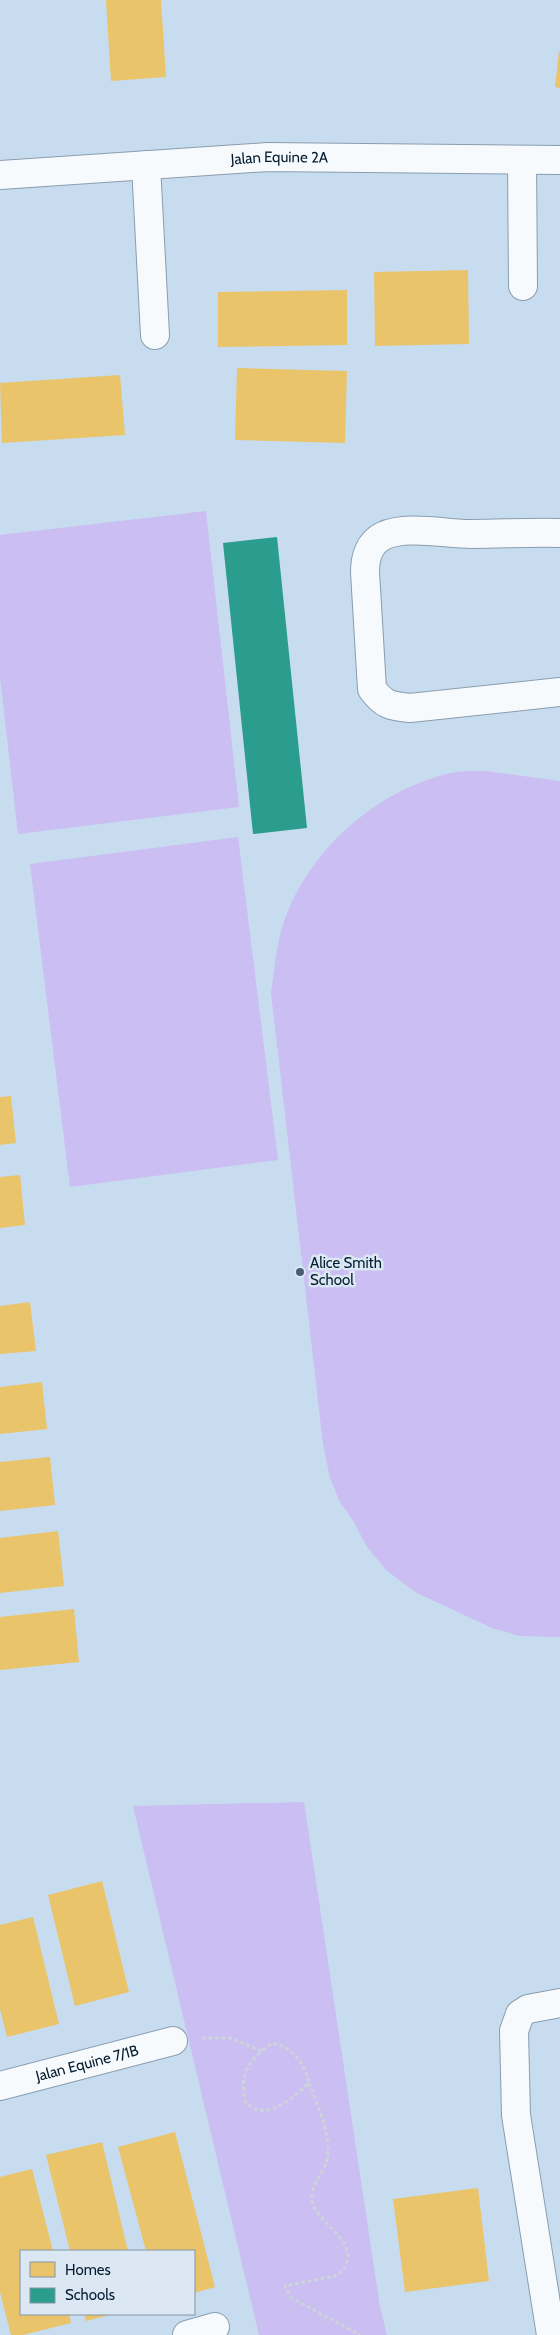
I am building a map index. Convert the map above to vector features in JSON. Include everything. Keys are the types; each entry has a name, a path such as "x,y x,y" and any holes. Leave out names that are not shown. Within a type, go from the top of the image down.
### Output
{"street":[{"name":"Jalan Equine 2A","path":"0,175 268,157 560,160"},
{"path":"522,160 523,286"},
{"path":"146,165 155,335"},
{"path":"560,533 471,534 402,531 383,536 373,544 365,558 372,689 382,701 394,707 410,708 560,692"},
{"path":"552,2319 516,2115 514,2031 520,2014 528,2008 560,2003"},
{"name":"Jalan Equine 7/1B","path":"0,2086 173,2041"},
{"path":"187,2335 215,2327"}],"path":[{"path":"173,2041 205,2037 230,2038 262,2051"},
{"path":"309,2083 296,2095 270,2110 257,2110 246,2102 242,2088 243,2075 252,2059 272,2043 282,2044 306,2068 327,2138 328,2155 313,2187 313,2203 319,2215 344,2243 348,2255 344,2270 335,2276 285,2286 290,2297 360,2335"}],"shaded area":[{"path":"206,511 239,807 18,834 0,677 0,535"},
{"path":"485,771 560,781 560,1637 519,1636 492,1628 415,1592 386,1570 367,1547 354,1522 340,1502 330,1478 323,1444 271,993 279,941 288,911 300,886 315,863 333,842 353,823 376,806 400,792 425,781 451,773"},
{"path":"238,837 278,1160 70,1187 30,864"},
{"path":"304,1802 380,2307 387,2335 259,2335 133,1806"}],"building: Homes":[{"path":"106,0 161,0 166,77 111,81"},
{"path":"560,51 560,88 555,87"},
{"path":"468,270 469,344 375,346 374,272"},
{"path":"347,290 347,345 218,347 218,292"},
{"path":"237,368 347,371 345,443 235,440"},
{"path":"120,375 125,435 2,443 0,383"},
{"path":"11,1096 16,1143 0,1145 0,1097"},
{"path":"20,1175 25,1225 0,1228 0,1177"},
{"path":"30,1302 36,1351 0,1354 0,1306"},
{"path":"42,1382 47,1429 0,1434 0,1387"},
{"path":"50,1457 55,1505 0,1511 0,1462"},
{"path":"58,1531 64,1586 0,1593 0,1538"},
{"path":"74,1609 79,1662 0,1670 0,1617"},
{"path":"102,1881 129,1992 75,2006 48,1895"},
{"path":"33,1917 59,2024 7,2037 0,2009 0,1925"},
{"path":"175,2132 215,2287 195,2293 195,2250 146,2250 118,2147"},
{"path":"102,2142 128,2250 70,2250 46,2155"},
{"path":"32,2169 53,2250 20,2250 20,2315 69,2315 71,2323 23,2335 11,2335 0,2292 0,2177"},
{"path":"478,2188 489,2281 405,2292 393,2199"},
{"path":"84,2315 110,2315 86,2321"}],"building: Schools":[{"path":"277,537 307,828 253,834 223,543"}],"place":[{"name":"Alice Smith School","path":"300,1272"}]}
